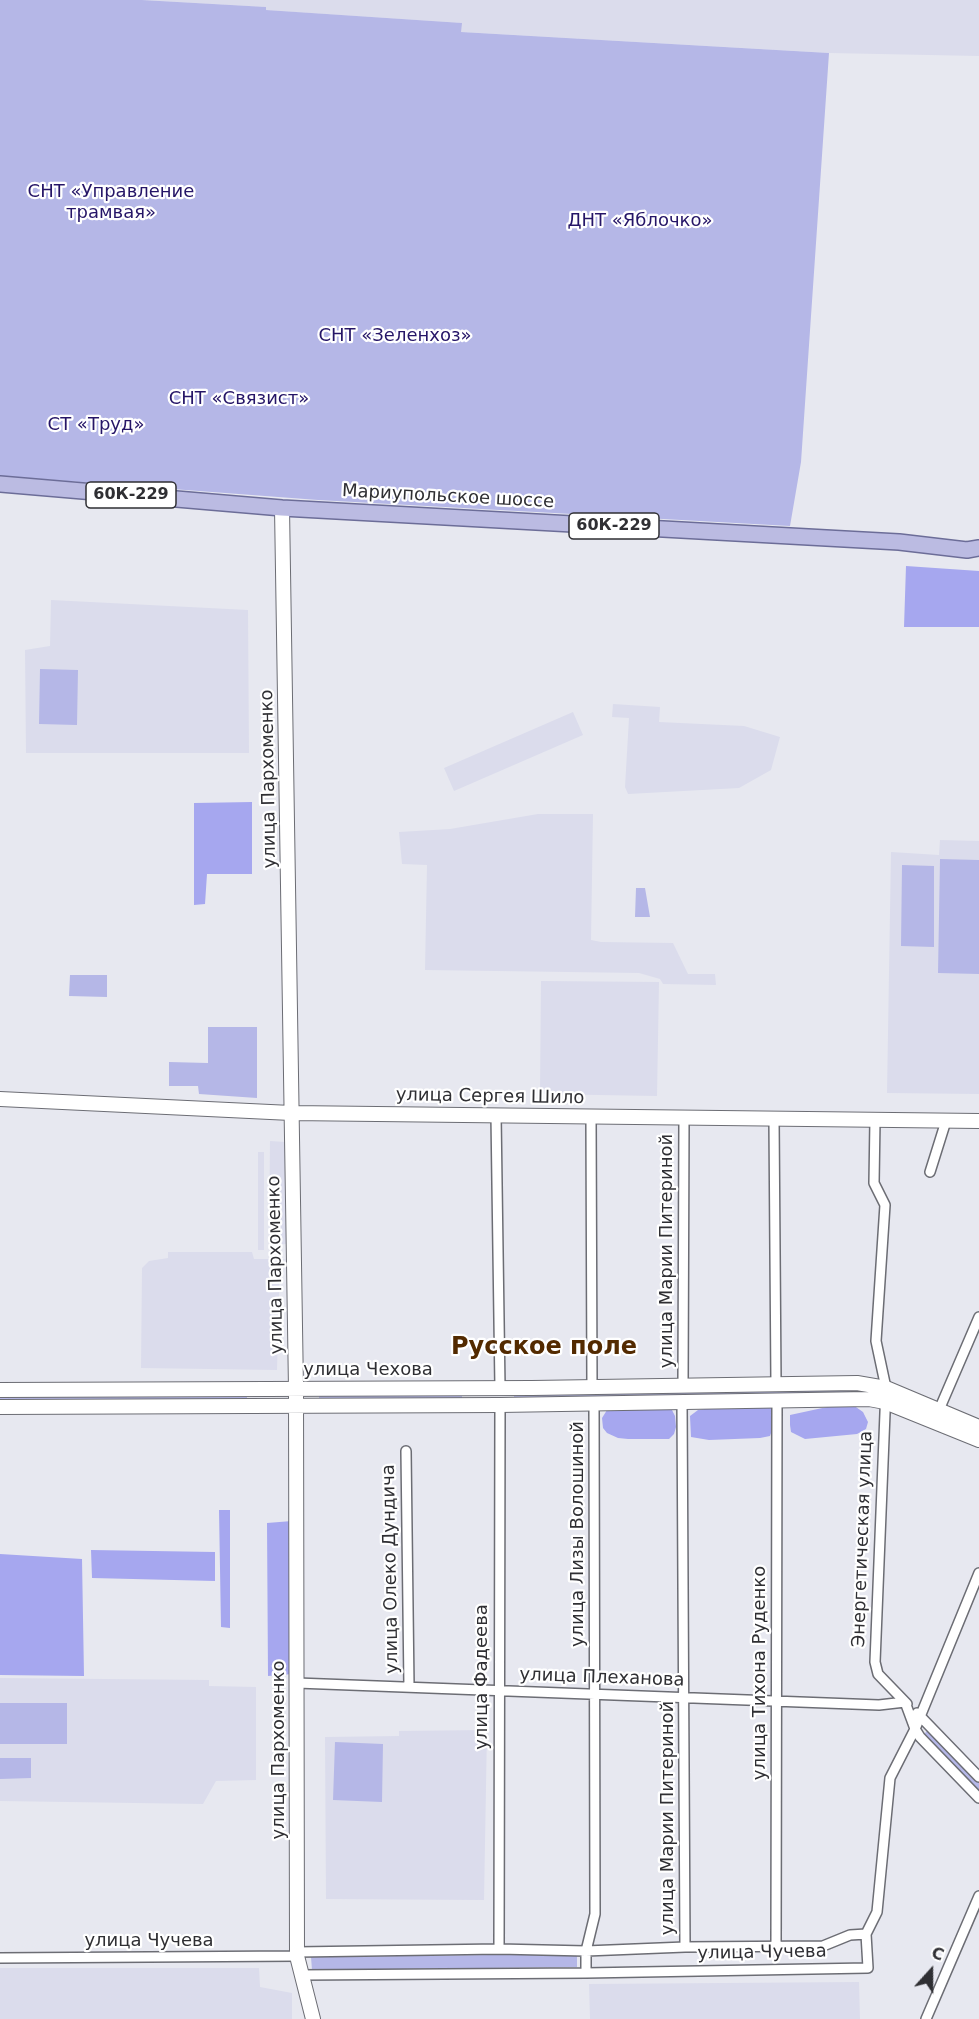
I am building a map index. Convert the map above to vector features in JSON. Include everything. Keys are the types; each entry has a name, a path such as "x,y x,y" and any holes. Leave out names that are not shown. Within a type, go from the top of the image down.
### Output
{"main road":[{"name":"Мариупольское шоссе","path":"0,484 282,508 890,541 975,552"}],"street":[{"name":"улица Пархоменко","path":"282,508 296,1389 297,1954 313,2019"},
{"name":"улица Сергея Шило","path":"0,1100 291,1113 979,1121"},
{"path":"496,1115 500,1405"},
{"path":"591,1116 592,1387"},
{"name":"улица Марии Питериной","path":"683,1385 684,1118"},
{"path":"774,1119 776,1384"},
{"name":"Энергетическая улица","path":"875,1120 874,1183 885,1205 876,1341 886,1395 875,1662 878,1674 979,1777"},
{"path":"930,1172 946,1121"},
{"path":"939,1410 979,1317"},
{"name":"улица Чехова","path":"0,1390 500,1388 857,1383 979,1440"},
{"name":"улица Чехова","path":"0,1407 500,1405 869,1399 886,1395 939,1410 979,1427"},
{"name":"улица Тихона Руденко","path":"776,1946 777,1400"},
{"name":"улица Марии Питериной","path":"682,1402 685,1947"},
{"name":"улица Лизы Волошиной","path":"585,1951 595,1914 594,1403"},
{"name":"улица Фадеева","path":"499,1949 500,1405"},
{"name":"улица Олеко Дундича","path":"406,1451 409,1687"},
{"path":"866,1934 877,1912 890,1778 915,1729 979,1574"},
{"name":"улица Плеханова","path":"297,1683 776,1701 879,1704 905,1702"},
{"name":"Энергетическая улица","path":"905,1702 915,1729 979,1798"},
{"path":"926,2019 979,1896"},
{"name":"улица Чучева","path":"0,1958 823,1946 850,1935 866,1934 868,1968 301,1975"},
{"path":"585,1951 585,1973"}],"shaded area":[{"path":"142,0 979,0 979,56 829,53 461,32 461,23 265,10 265,7"},
{"path":"906,566 979,571 979,627 904,627"},
{"path":"51,600 248,610 249,753 26,753 25,650 50,646"},
{"path":"613,704 660,707 659,722 744,726 780,737 771,770 739,788 628,794 625,787 629,718 612,717"},
{"path":"573,712 583,735 454,791 444,768"},
{"path":"252,802 252,874 207,874 205,904 194,905 194,803"},
{"path":"538,814 593,814 591,940 673,943 688,974 715,974 716,985 663,984 660,979 639,973 425,970 427,865 402,864 399,832 450,829"},
{"path":"940,840 979,841 979,1094 887,1093 891,852 939,855"},
{"path":"541,981 659,982 657,1096 540,1094"},
{"path":"270,1141 285,1142 286,1244 269,1246"},
{"path":"258,1152 264,1152 264,1250 258,1250"},
{"path":"168,1252 252,1252 254,1259 291,1259 280,1260 277,1370 141,1368 142,1268 149,1261 168,1258"},
{"path":"731,1405 770,1407 777,1416 770,1436 709,1440 691,1437 690,1416 698,1410"},
{"path":"853,1405 863,1412 868,1422 866,1429 857,1434 805,1439 791,1432 790,1415 827,1407"},
{"path":"639,1408 672,1410 676,1427 674,1434 669,1439 628,1439 618,1438 607,1433 603,1428 602,1418 607,1410"},
{"path":"219,1510 230,1510 230,1628 221,1627"},
{"path":"292,1521 293,1674 268,1676 267,1523"},
{"path":"91,1550 215,1552 215,1581 92,1578"},
{"path":"0,1554 82,1559 84,1676 0,1675"},
{"path":"0,1678 209,1680 209,1686 256,1687 256,1780 216,1781 203,1804 0,1801"},
{"path":"487,1730 484,1900 326,1899 325,1737 399,1736 399,1731"},
{"path":"0,1968 259,1968 260,1987 292,1993 292,2019 0,2019"},
{"path":"859,1982 860,2019 590,2019 589,1984"}],"green space":[{"path":"0,0 142,0 266,7 266,10 462,23 461,32 829,53 801,462 790,526 318,500 0,476"},
{"path":"40,669 78,670 77,725 39,724"},
{"path":"940,859 979,860 979,974 938,973"},
{"path":"902,865 934,866 934,947 901,946"},
{"path":"636,888 645,888 650,917 635,917"},
{"path":"70,975 107,975 107,997 69,996"},
{"path":"208,1027 257,1027 257,1098 199,1094 198,1086 169,1086 169,1062 208,1063"},
{"path":"858,1387 880,1392 879,1395 514,1399 514,1391"},
{"path":"247,1392 247,1402 0,1403 0,1394"},
{"path":"319,1392 462,1392 462,1400 319,1400"},
{"path":"0,1703 67,1703 67,1744 0,1744"},
{"path":"928,1730 979,1782 979,1792 923,1735"},
{"path":"335,1742 383,1744 382,1802 333,1800"},
{"path":"0,1758 31,1758 31,1778 0,1779"},
{"path":"577,1954 577,1967 312,1970 311,1957"}],"district":[{"name":"Русское поле","path":"544,1348"}],"park label":[{"name":"СНТ «Управление трамвая»","path":"111,202"},
{"name":"ДНТ «Яблочко»","path":"640,221"},
{"name":"СНТ «Зеленхоз»","path":"395,336"},
{"name":"СНТ «Связист»","path":"239,399"},
{"name":"СТ «Труд»","path":"96,425"}]}
